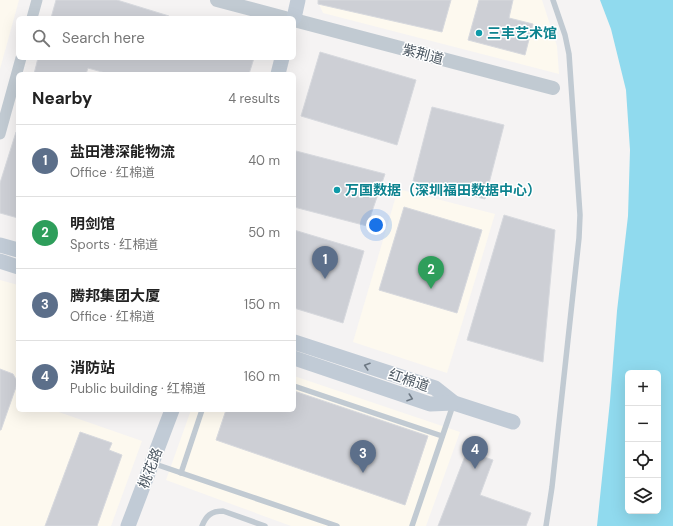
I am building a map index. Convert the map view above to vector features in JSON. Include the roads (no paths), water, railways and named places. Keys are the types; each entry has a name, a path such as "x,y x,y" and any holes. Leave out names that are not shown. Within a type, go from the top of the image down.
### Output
{"main road":[{"path":"295,16 298,0"},
{"path":"278,72 282,60"},
{"path":"0,244 16,249"},
{"path":"0,261 16,266"},
{"name":"红棉道","path":"296,343 434,388 454,403"},
{"name":"红棉道","path":"296,359 430,404 454,403"},
{"path":"454,403 513,422"},
{"name":"桃花路","path":"128,526 171,412"}],"street":[{"path":"33,16 37,0"},
{"path":"218,0 278,16"},
{"name":"紫荆道","path":"296,20 553,88"},
{"path":"17,72 20,60"},
{"path":"0,134 16,76"}],"lane":[{"path":"546,526 553,480 579,238 580,215 569,54 565,35 553,0"},
{"path":"296,387 442,436"},
{"path":"412,526 454,403"},
{"path":"181,473 201,412"},
{"path":"152,463 337,526"},
{"path":"202,526 205,519 210,514 216,511 223,511 265,526"}],"water":[{"path":"600,0 673,0 673,526 597,526 610,401 617,311 628,216 630,150 626,90 611,29"}],"place":[{"name":"三丰艺术馆","path":"479,33"},
{"name":"万国数据（深圳福田数据中心）","path":"337,190"},
{"name":"盐田港深能物流","path":"325,279"},
{"name":"明剑馆","path":"431,289"},
{"name":"消防站","path":"475,469"},
{"name":"腾邦集团大厦","path":"363,473"}]}
